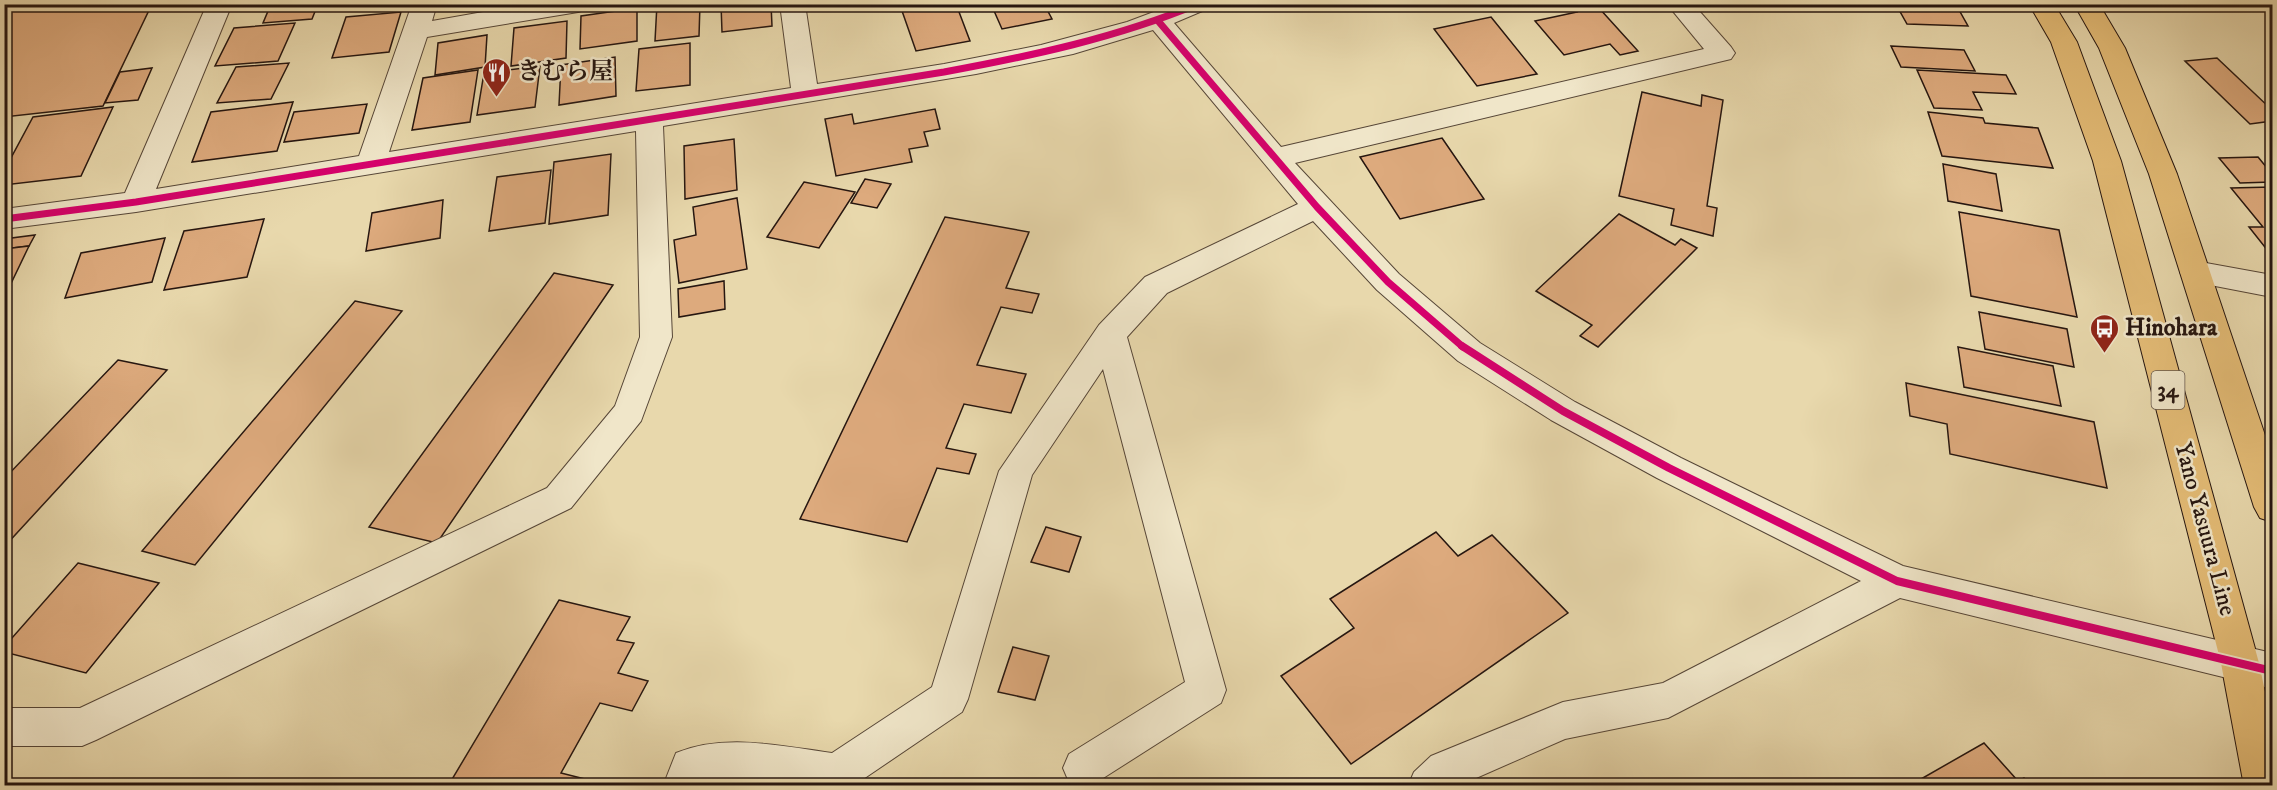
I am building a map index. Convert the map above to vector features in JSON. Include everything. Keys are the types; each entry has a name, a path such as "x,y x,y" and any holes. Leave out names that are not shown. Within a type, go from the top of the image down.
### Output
{"main road":[{"name":"Yano Yasuura Line","path":"2041,4 2064,42 2107,161 2256,667 2265,786"},
{"path":"2086,4 2112,48 2163,174 2272,507"}],"street":[{"path":"136,202 220,4"},
{"path":"371,164 425,4"},
{"path":"416,31 578,4"},
{"path":"792,4 805,95"},
{"path":"4,219 136,202 805,95 1042,54 1159,22 1198,4"},
{"path":"1275,158 1722,53 1679,4"},
{"path":"1159,22 1317,207 1388,282 1469,352 1563,411 1659,463 1897,581 2256,667"},
{"path":"4,727 82,727 560,498 629,411 656,337 649,120"},
{"path":"683,786 690,767 742,761 826,779 948,699 1016,471 1110,334 1156,285 1317,207"},
{"path":"2195,272 2272,286"},
{"path":"1083,768 1207,690 1110,334"},
{"path":"1428,786 1445,771 1563,721 1668,700 1897,581"}],"building":[{"path":"59,4 152,4 103,106 4,117 4,10"},
{"path":"271,4 318,4 312,19 263,23"},
{"path":"366,4 401,4 400,7 364,10"},
{"path":"455,4 492,4 454,10"},
{"path":"657,4 700,4 699,36 655,41"},
{"path":"721,4 771,4 772,26 722,32"},
{"path":"922,4 956,4 970,41 916,51 901,8"},
{"path":"991,4 1044,4 1052,19 1002,29"},
{"path":"1571,4 1608,4 1599,8 1638,51 1620,55 1610,44 1564,55 1535,21 1577,12"},
{"path":"637,8 637,41 580,49 581,16"},
{"path":"1898,8 1959,10 1968,26 1907,24"},
{"path":"401,12 389,52 332,58 346,17"},
{"path":"1491,17 1537,74 1477,86 1434,29"},
{"path":"567,21 566,58 511,66 514,28"},
{"path":"295,23 278,61 215,66 234,28"},
{"path":"487,35 485,67 435,75 438,43"},
{"path":"690,43 690,85 636,91 639,49"},
{"path":"1891,46 1964,50 1975,71 1901,67"},
{"path":"615,57 616,96 559,105 561,65"},
{"path":"2217,58 2272,110 2272,121 2250,124 2185,61"},
{"path":"289,63 271,99 217,103 236,67"},
{"path":"540,66 535,107 477,115 484,73"},
{"path":"152,68 138,100 105,103 120,72"},
{"path":"478,70 470,122 412,130 423,78"},
{"path":"1917,70 2006,75 2016,94 1973,92 1982,110 1934,108"},
{"path":"1642,92 1701,106 1702,95 1723,100 1707,206 1717,208 1713,236 1671,225 1674,209 1619,196"},
{"path":"293,102 277,151 192,162 211,112"},
{"path":"367,104 359,133 284,142 294,112"},
{"path":"113,107 81,176 4,185 4,171 33,117"},
{"path":"935,109 940,129 924,132 928,146 909,149 912,162 836,176 825,119 852,114 854,124"},
{"path":"1928,112 1983,118 1985,123 2038,128 2053,168 1942,156"},
{"path":"1442,138 1484,199 1400,219 1360,157"},
{"path":"734,139 737,190 685,199 684,146"},
{"path":"611,154 608,215 549,224 554,162"},
{"path":"2258,157 2272,174 2272,182 2240,183 2219,158"},
{"path":"1943,164 1996,174 2002,211 1948,201"},
{"path":"551,170 545,223 489,231 497,177"},
{"path":"865,179 891,184 877,208 851,203"},
{"path":"804,182 855,192 819,248 767,237"},
{"path":"2272,187 2272,256 2249,227 2263,227 2231,188"},
{"path":"737,198 747,269 679,283 674,240 696,235 693,207"},
{"path":"443,200 440,238 366,251 372,213"},
{"path":"1959,212 2059,230 2077,317 1971,296"},
{"path":"1619,214 1675,245 1681,239 1697,248 1598,347 1580,336 1592,325 1536,291"},
{"path":"945,217 1029,232 1006,288 1039,294 1032,313 1001,307 977,365 1026,374 1011,413 964,404 946,448 976,454 969,474 937,468 907,542 800,519"},
{"path":"264,219 247,277 164,290 184,231"},
{"path":"35,235 29,246 4,249 4,239"},
{"path":"165,238 152,282 65,298 81,253"},
{"path":"29,246 5,296 4,296 4,249"},
{"path":"554,273 613,285 437,543 369,527"},
{"path":"724,281 725,309 679,317 678,289"},
{"path":"355,301 402,311 195,565 142,551"},
{"path":"1979,312 2067,329 2074,367 1985,349"},
{"path":"1958,347 2053,366 2061,406 1964,387"},
{"path":"118,360 167,370 4,547 4,479"},
{"path":"1906,383 2094,422 2107,488 1950,454 1947,424 1910,416"},
{"path":"1046,527 1081,537 1069,572 1031,562"},
{"path":"1436,532 1458,556 1492,535 1568,613 1351,764 1281,676 1354,628 1330,599"},
{"path":"78,563 159,583 86,673 4,652 4,647"},
{"path":"559,600 630,617 617,640 634,643 618,673 648,681 632,711 600,703 561,773 585,779 582,786 448,786"},
{"path":"1013,647 1049,656 1035,700 998,692"},
{"path":"1984,743 2018,781 2024,778 2031,786 1927,786 1921,779"}],"cycle path":[{"path":"4,219 136,202 944,72 1073,46 1136,28 1198,4"},
{"path":"1159,22 1317,207 1388,282 1469,352 1563,411 1669,468 1897,581 2272,671"}],"place":[{"name":"きむら屋","path":"496,98"},
{"name":"Hinohara","path":"2104,354"}]}
